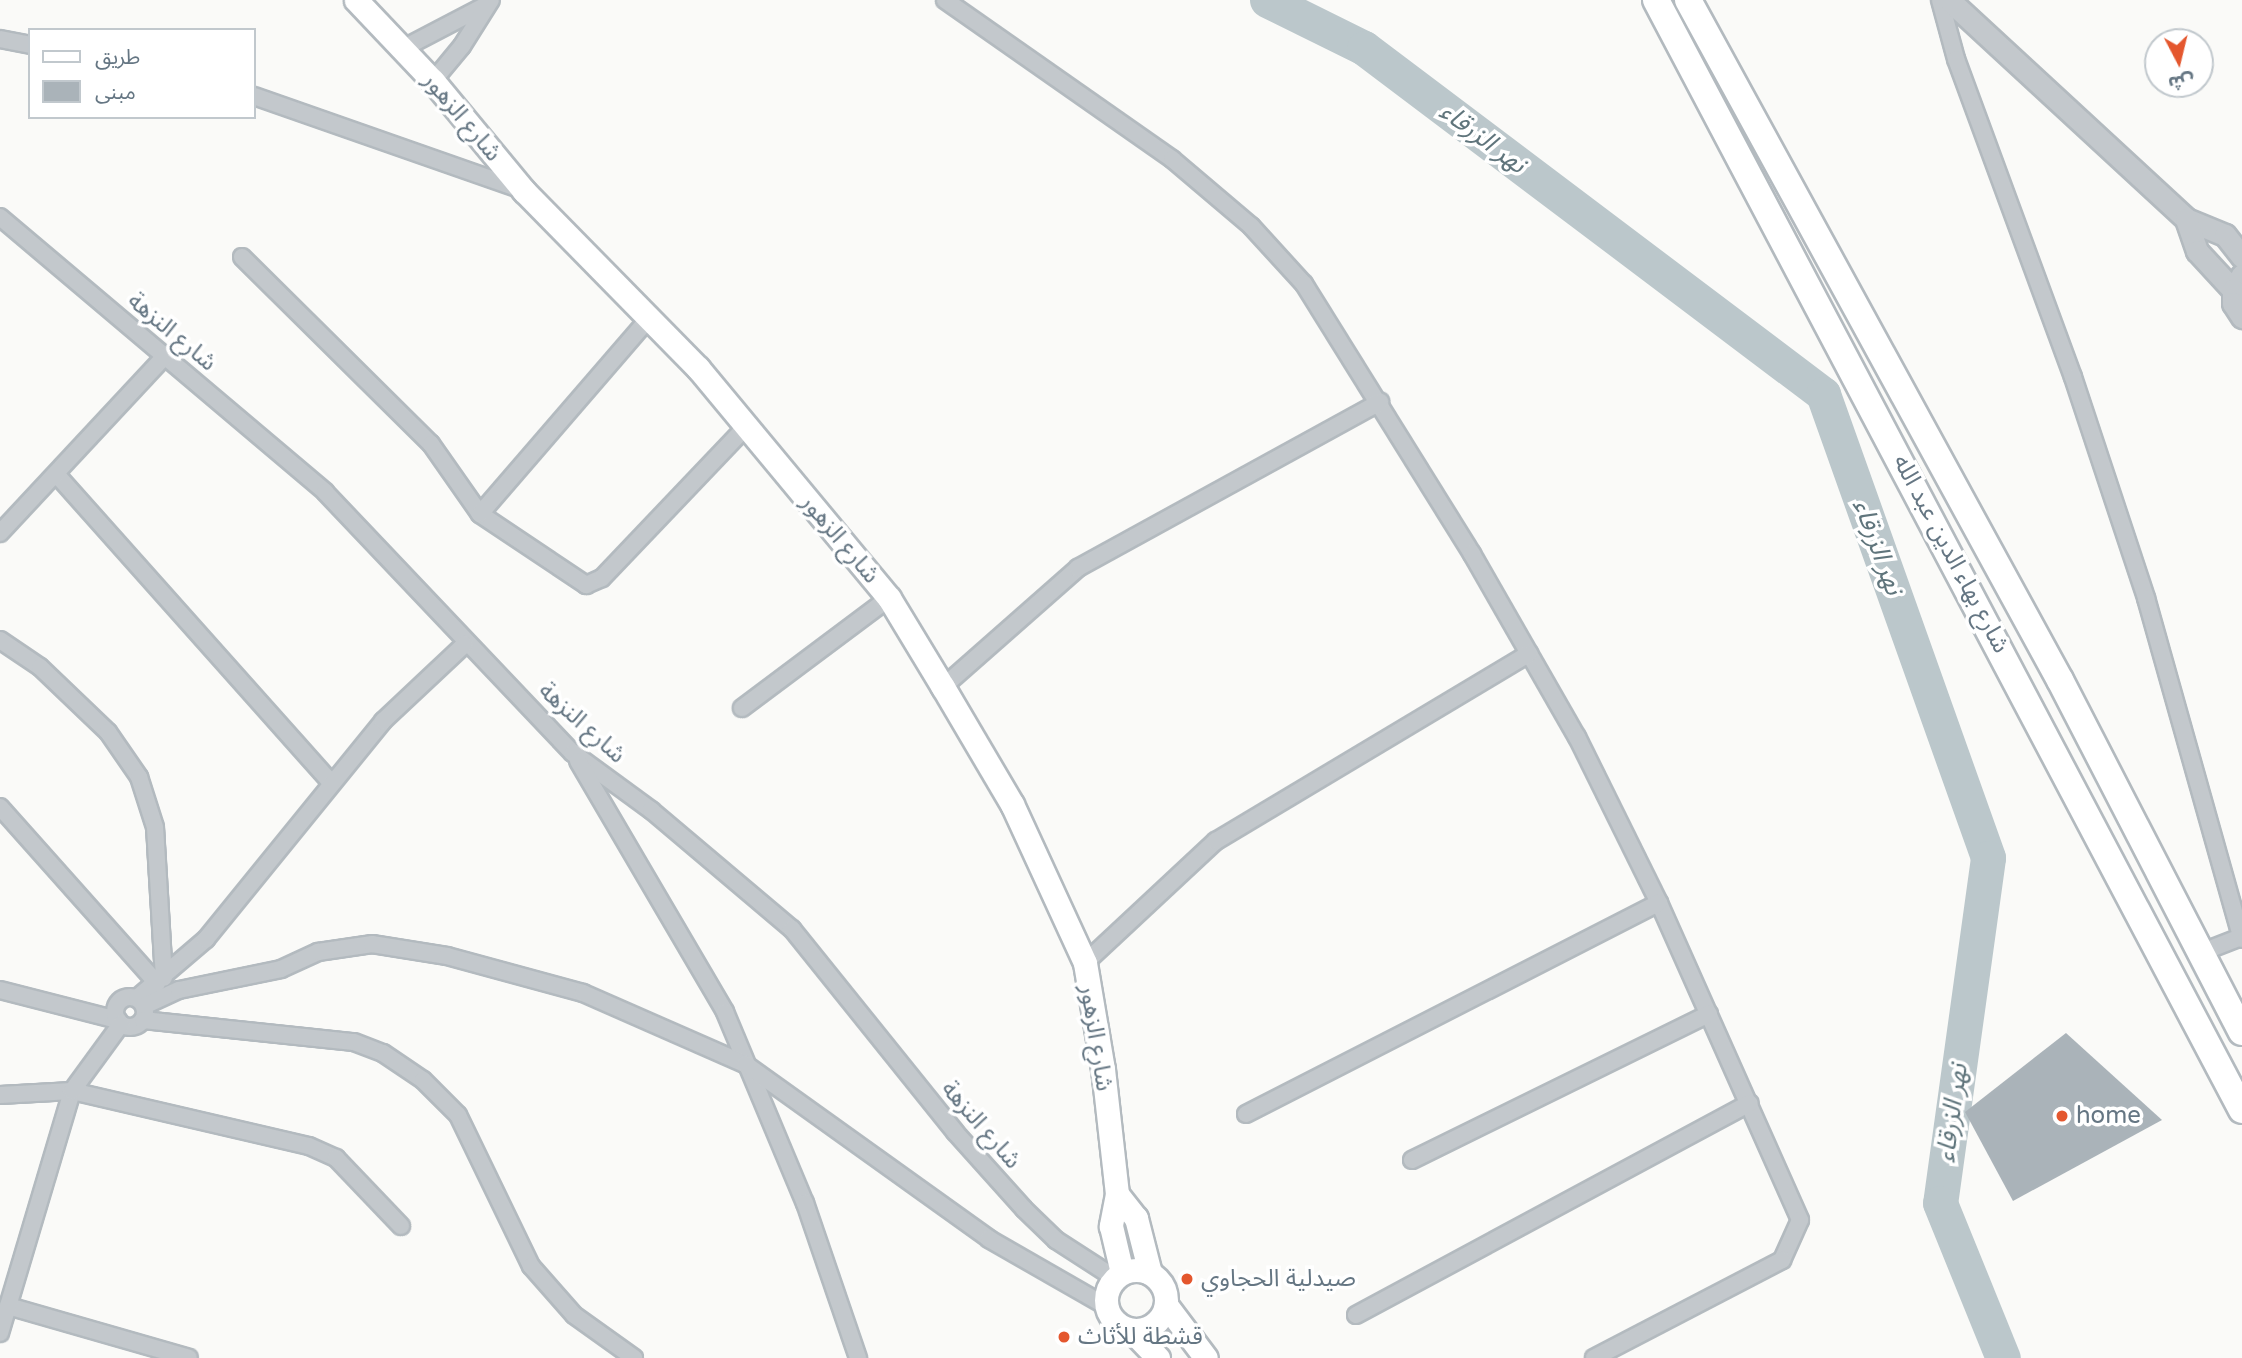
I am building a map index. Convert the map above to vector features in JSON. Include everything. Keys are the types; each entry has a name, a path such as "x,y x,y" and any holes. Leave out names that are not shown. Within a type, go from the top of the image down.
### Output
{"main road":[{"name":"شارع الزهور","path":"356,0 433,81 524,191 650,317 747,426 889,598 943,687 1012,804 1084,963 1117,1194 1111,1226 1118,1276"},
{"name":"شارع بهاء الدين عبد الله","path":"1656,0 2242,1110"},
{"name":"شارع بهاء الدين عبد الله","path":"1688,0 2053,668 2242,1032"},
{"name":"شارع الزهور","path":"1117,1194 1136,1218 1150,1273"},
{"path":"1158,1358 1131,1330 1115,1322 1106,1306 1108,1286 1118,1276 1150,1273 1163,1287 1166,1305 1206,1358"},
{"path":"1131,1330 1158,1322 1166,1305"}],"street":[{"path":"945,0 1172,159 1251,226 1304,284 1380,402 1577,737 1659,903 1796,1205 1800,1220 1791,1247 1782,1260 1594,1358"},
{"path":"1940,0 1956,59 2073,377 2146,598 2242,938 2200,953"},
{"path":"1949,0 2186,219 2225,235 2242,257"},
{"path":"402,49 489,2"},
{"path":"433,81 462,46 489,2"},
{"path":"0,39 28,45"},
{"path":"256,97 524,191"},
{"name":"شارع النزهة","path":"0,217 325,492 465,644 573,753 651,810 792,929 955,1132 1024,1209 1056,1240 1118,1276"},
{"path":"2186,219 2197,251 2238,282 2233,303 2242,317"},
{"path":"242,257 431,444 480,514 577,581 591,585 747,426"},
{"path":"480,514 650,317"},
{"path":"0,533 57,475 164,357"},
{"path":"943,687 1078,568 1380,402"},
{"path":"57,475 331,782"},
{"path":"742,708 889,598"},
{"path":"0,640 40,667 108,732 139,777 155,827 160,981"},
{"path":"0,990 130,1027 160,981 206,939 383,721 465,644"},
{"path":"1084,963 1216,841 1529,654"},
{"path":"573,753 725,1012 805,1203 858,1358"},
{"path":"0,807 160,981"},
{"path":"1246,1114 1659,903"},
{"path":"141,1008 179,990 281,969 318,952 372,944 447,956 583,993 745,1064 989,1240 1106,1306"},
{"path":"0,1333 72,1091 119,1022 119,1002 141,1008 354,1042 383,1053 423,1080 458,1115 531,1266 574,1315 634,1358"},
{"path":"1412,1160 1709,1014"},
{"path":"0,1096 72,1091 309,1146 336,1158 401,1226"},
{"path":"1356,1315 1749,1103"},
{"path":"8,1306 189,1358"}],"building":[{"name":"home","path":"2066,1033 2162,1120 2013,1201 1965,1112"}],"waterway":[{"name":"نهر الزرقاء","path":"1267,0 1364,48 1823,394 1988,858 1940,1203 2003,1358"}],"place":[{"name":"home","path":"2062,1116"},
{"name":"صيدلية الحجاوي","path":"1187,1279"},
{"name":"قشطة للأثاث","path":"1064,1337"}]}
